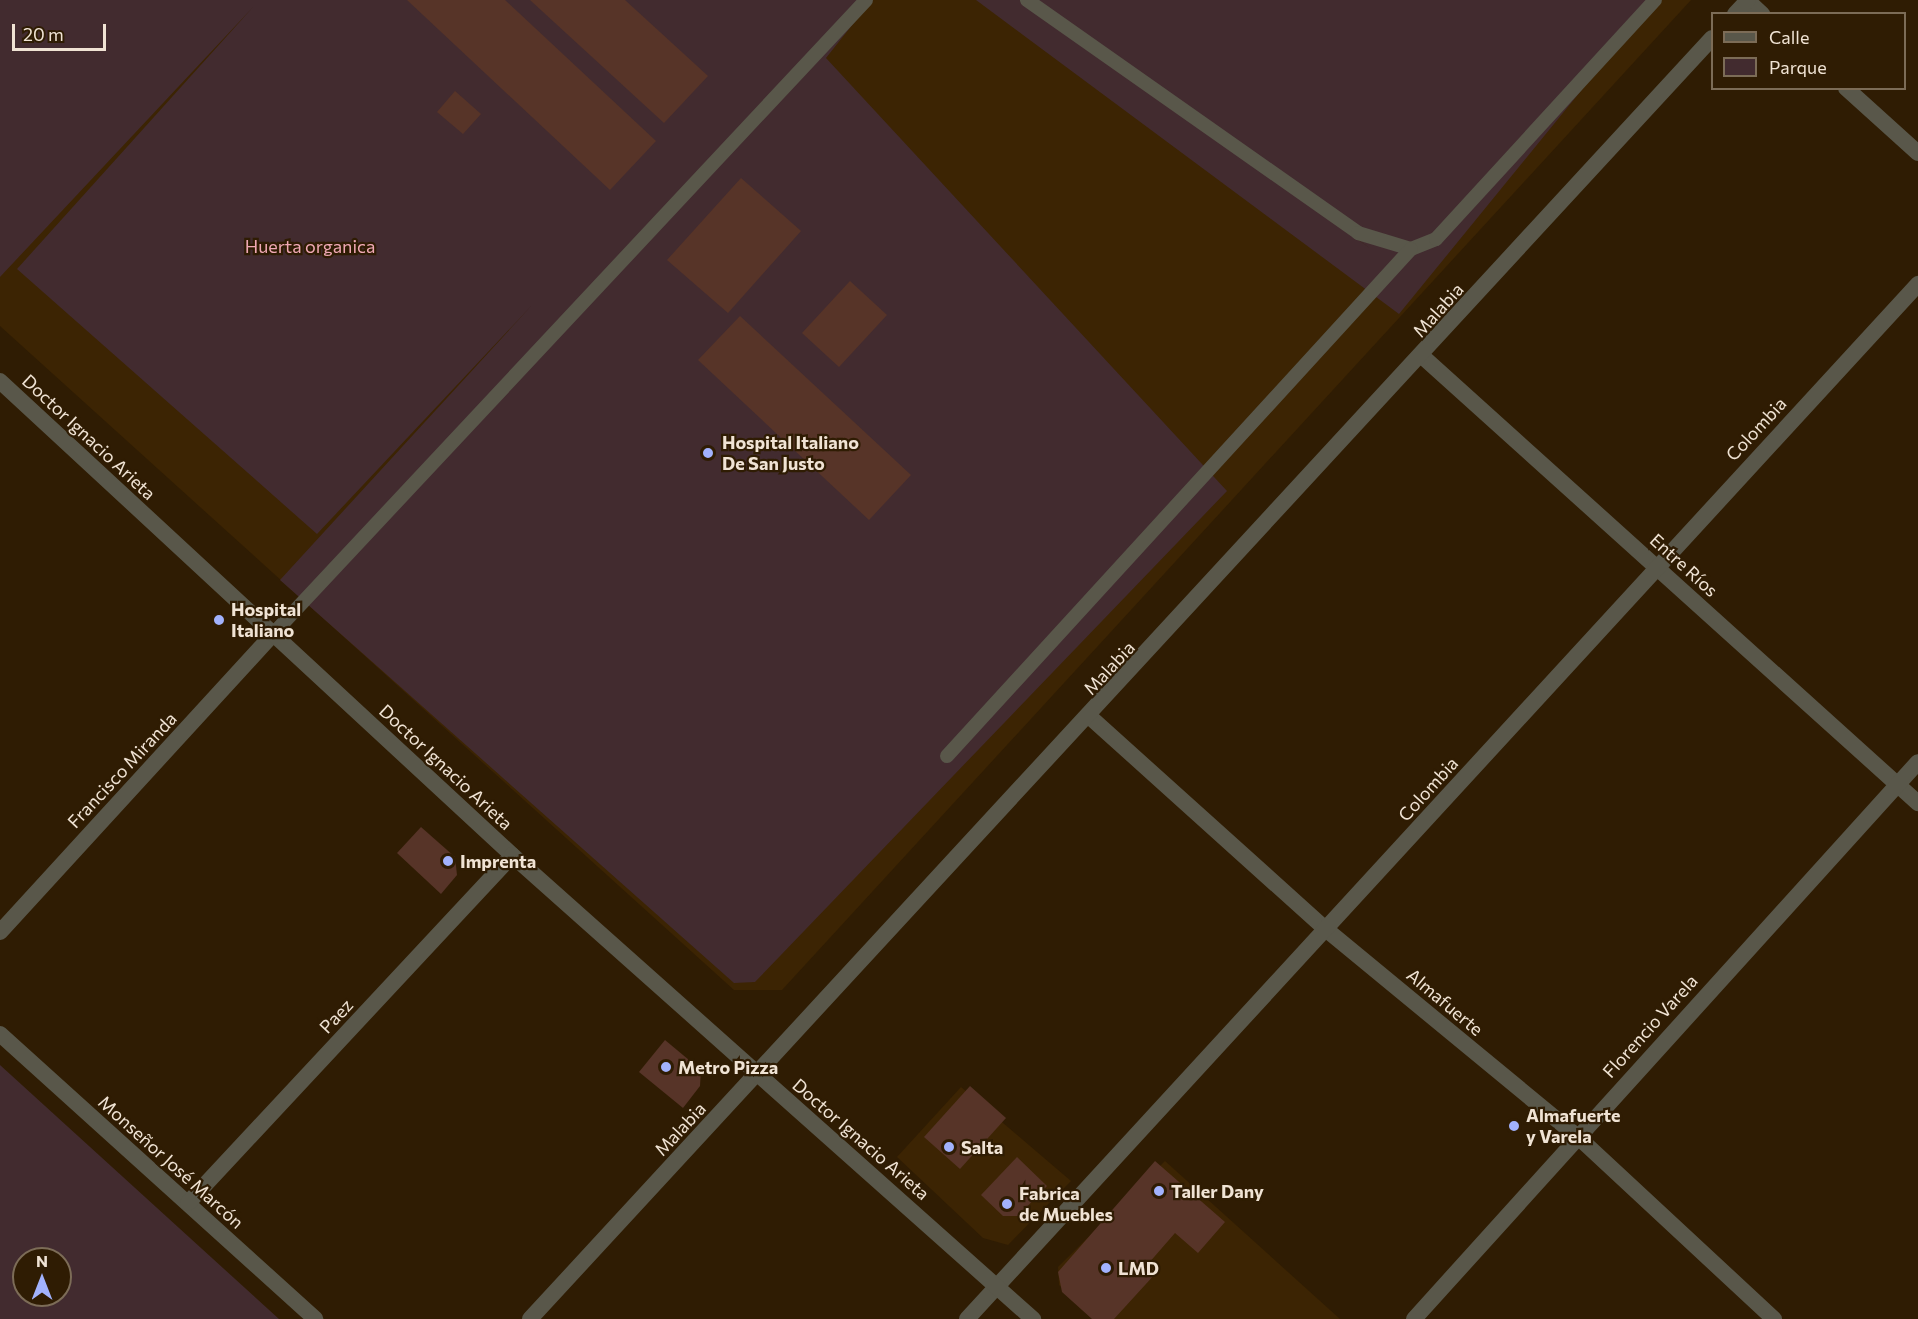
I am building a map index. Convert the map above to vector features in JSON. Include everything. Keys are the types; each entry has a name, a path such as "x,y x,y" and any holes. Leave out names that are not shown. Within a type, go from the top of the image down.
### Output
{"street":[{"path":"1737,12 1747,0 1760,12"},
{"name":"Malabia","path":"530,1319 1090,717 1711,40"},
{"path":"1848,90 1918,153"},
{"name":"Colombia","path":"967,1319 1328,931 1655,565 1918,284"},
{"name":"Entre Ríos","path":"1422,356 1918,803"},
{"name":"Doctor Ignacio Arieta","path":"0,381 512,855 1033,1319"},
{"name":"Francisco Miranda","path":"0,932 273,634"},
{"name":"Almafuerte","path":"1090,717 1328,931 1576,1136 1774,1319"},
{"name":"Florencio Varela","path":"1414,1319 1576,1136 1918,762"},
{"name":"Paez","path":"188,1203 512,855"},
{"name":"Monseñor José Marcón","path":"0,1034 315,1319"}],"lane":[{"path":"273,634 866,0"},
{"path":"1027,0 1358,233 1411,249"},
{"path":"946,756 1411,249 1436,239 1655,0"}],"shaded area":[{"name":"Hospital Italiano De San Justo","path":"0,0 1691,0 782,990 734,990 0,326"},
{"path":"961,1087 1071,1181 1008,1245 983,1238 897,1157"},
{"path":"1165,1161 1340,1319 1096,1319 1059,1285 1058,1267"}],"green space":[{"name":"Hospital Italiano De San Justo","path":"0,0 872,0 826,58 1227,491 755,982 734,983 280,580 534,303 317,534 17,269 254,6 0,277"},
{"path":"976,0 1024,0 1371,249 1035,0 1655,0 1399,314"},
{"path":"0,1065 279,1319 0,1319"}],"building":[{"path":"407,0 505,0 656,141 610,190"},
{"path":"530,0 625,0 708,76 664,123"},
{"path":"455,91 481,114 463,134 437,112"},
{"path":"741,178 801,231 728,313 667,260"},
{"path":"850,281 887,315 839,367 802,333"},
{"path":"740,316 911,475 869,520 698,360"},
{"path":"421,827 455,857 457,875 441,894 397,853"},
{"name":"Metro Pizza","path":"665,1040 701,1070 700,1086 683,1108 639,1072"},
{"path":"970,1086 1006,1118 960,1169 924,1137"},
{"path":"1017,1157 1047,1186 1018,1216 1003,1216 981,1195"},
{"path":"1155,1161 1225,1222 1198,1253 1175,1233 1148,1264 1156,1273 1114,1319 1092,1319 1062,1292 1058,1272"}],"place":[{"name":"Hospital Italiano De San Justo","path":"708,453"},
{"name":"Hospital Italiano","path":"219,620"},
{"name":"Imprenta","path":"448,861"},
{"name":"Metro Pizza","path":"666,1067"},
{"name":"Almafuerte y Varela","path":"1514,1126"},
{"name":"Salta","path":"949,1147"},
{"name":"Taller Dany","path":"1159,1191"},
{"name":"Fabrica de Muebles","path":"1007,1204"},
{"name":"LMD","path":"1106,1268"}],"park label":[{"name":"Huerta organica","path":"310,246"}]}
